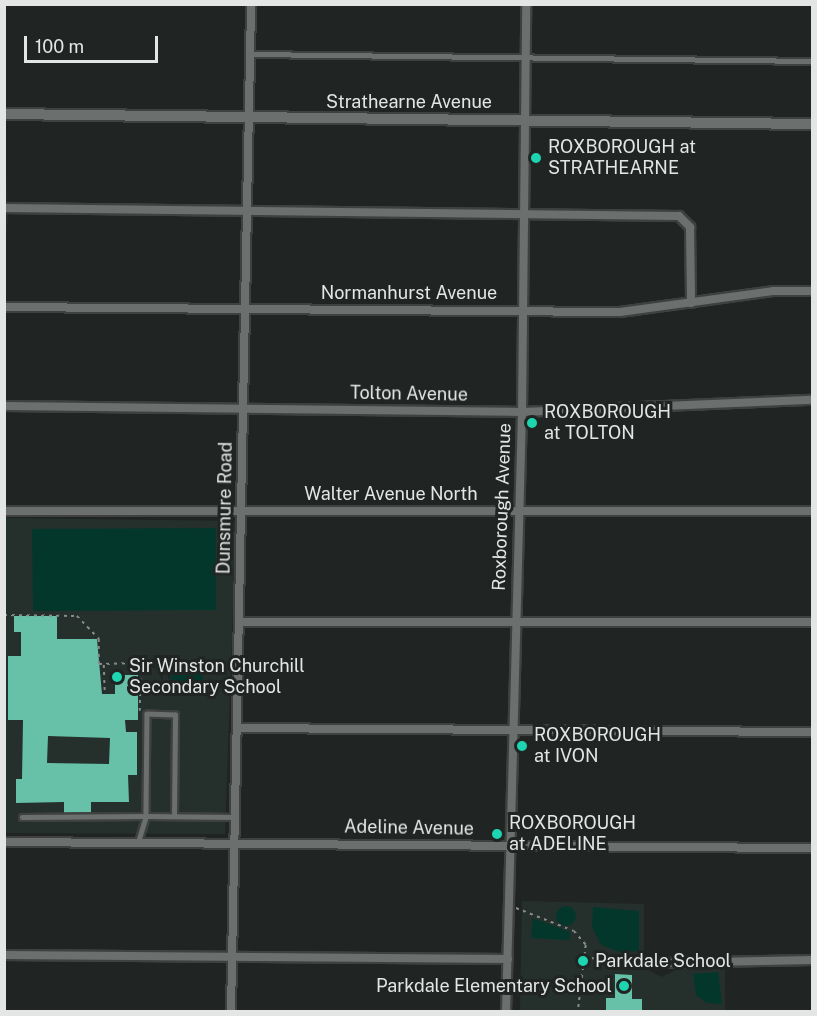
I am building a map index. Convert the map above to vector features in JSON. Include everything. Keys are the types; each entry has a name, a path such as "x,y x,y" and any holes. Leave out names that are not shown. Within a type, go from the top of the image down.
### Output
{"street":[{"name":"Dunsmure Road","path":"231,1011 251,4"},
{"name":"Roxborough Avenue","path":"506,1011 516,511 522,412 527,119 526,4"},
{"name":"Strathearne Avenue","path":"4,114 813,124"},
{"path":"4,208 683,217 690,227 691,303"},
{"name":"Normanhurst Avenue","path":"4,307 620,312 813,291"},
{"name":"Tolton Avenue","path":"4,406 522,412 813,400"},
{"name":"Walter Avenue North","path":"4,511 813,511"},
{"path":"239,622 514,620 813,622"},
{"path":"237,728 813,732"},
{"name":"Adeline Avenue","path":"4,842 813,848"},
{"path":"4,955 508,959"},
{"path":"663,963 813,960"}],"lane":[{"path":"250,54 813,61"},
{"path":"138,842 146,816 147,714 175,715 174,816"},
{"path":"22,817 236,817"}],"path":[{"path":"4,615 77,616 99,639 99,664 141,663 140,712"},
{"path":"104,664 105,691"},
{"path":"508,906 574,931 586,945 588,960 578,1011"},
{"path":"577,957 588,960 663,963"}],"shaded area":[{"path":"5,147 8,217 5,251"},
{"name":"Sir Winston Churchill Secondary School","path":"5,518 236,521 225,834 5,833"},
{"name":"Parkdale School","path":"522,901 644,904 644,956 650,971 662,977 678,969 725,969 725,1011 520,1012"}],"green space":[{"path":"216,528 216,610 33,611 32,529"},
{"path":"187,664 199,668 203,680 199,692 187,696 175,692 171,680 175,668"},
{"path":"566,906 573,909 576,916 573,923 566,926 559,923 556,916 559,909"},
{"path":"593,907 639,911 639,951 620,952 601,945 592,927"},
{"path":"533,918 570,932 570,940 531,938"},
{"path":"718,972 722,1004 707,1003 696,995 693,974"}],"building":[{"path":"14,616 57,616 57,639 97,639 102,694 115,694 115,675 138,675 138,720 125,720 126,732 137,732 137,775 128,775 129,802 91,802 91,815 64,816 64,802 16,803 16,779 22,779 23,720 8,720 8,656 21,656 21,632 14,632","holes":["48,736 110,738 109,764 47,763"]},
{"name":"Parkdale Elementary School","path":"615,974 632,975 632,999 642,999 642,1012 606,1012 606,998 615,998"}],"place":[{"name":"ROXBOROUGH at STRATHEARNE","path":"536,158"},
{"name":"ROXBOROUGH at TOLTON","path":"532,423"},
{"name":"Sir Winston Churchill Secondary School","path":"117,677"},
{"name":"ROXBOROUGH at IVON","path":"522,746"},
{"name":"ROXBOROUGH at ADELINE","path":"497,834"},
{"name":"Parkdale School","path":"583,961"},
{"name":"Parkdale Elementary School","path":"624,986"}]}
